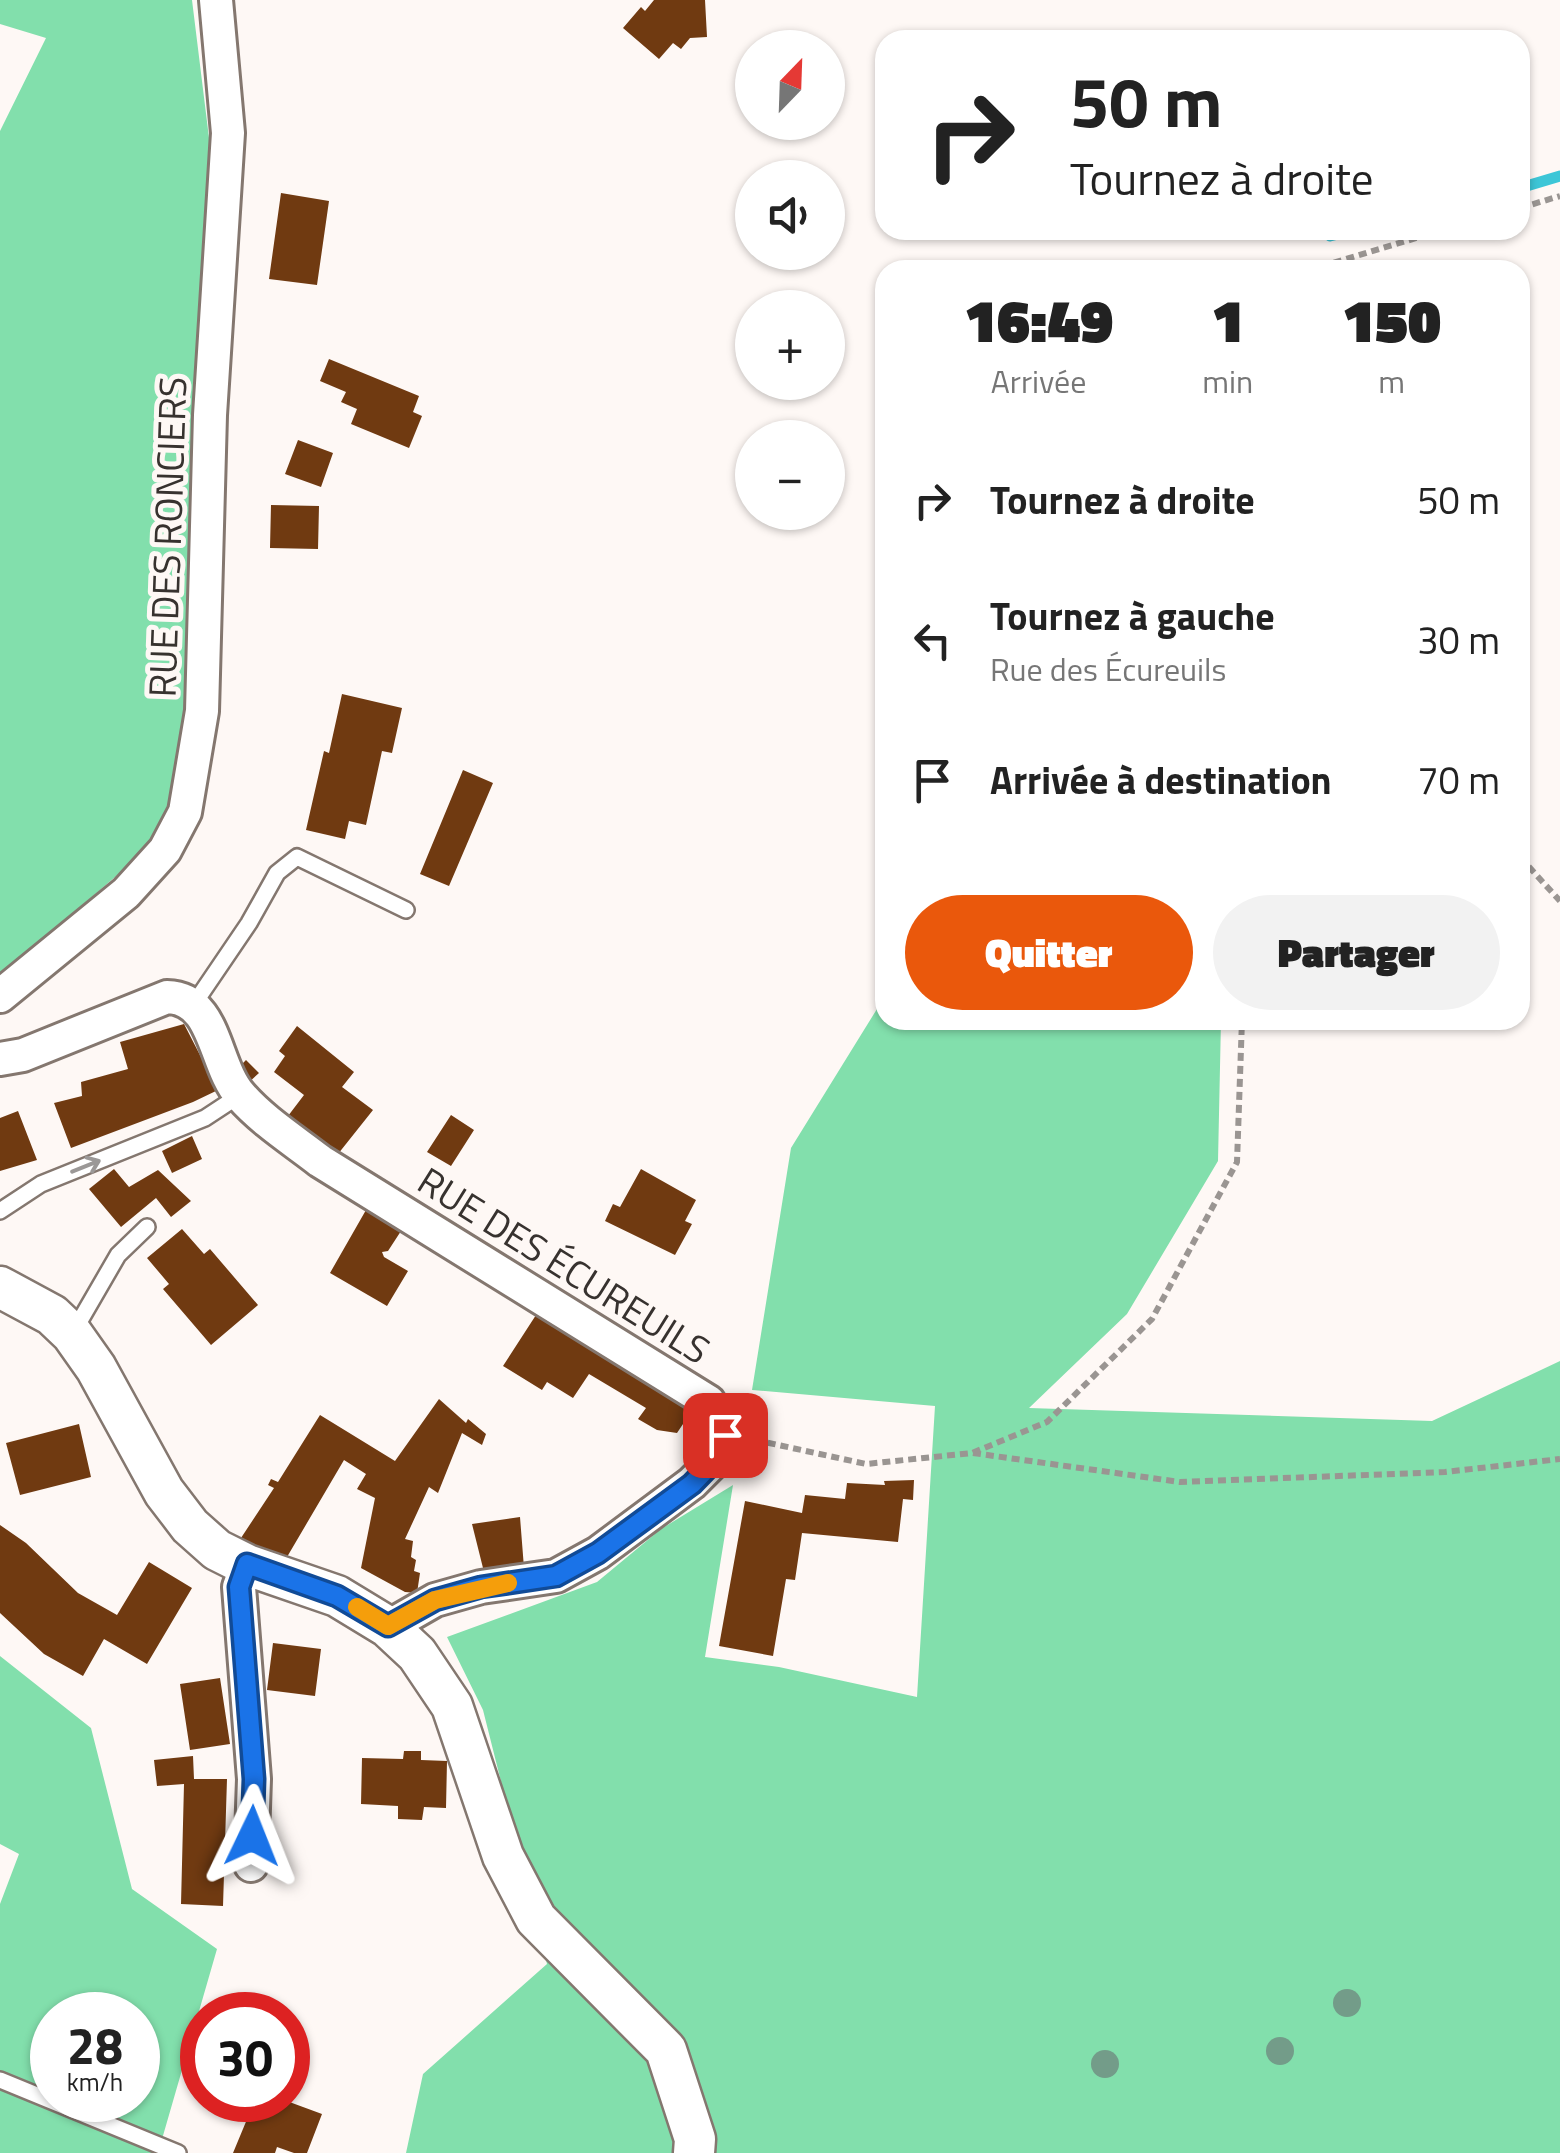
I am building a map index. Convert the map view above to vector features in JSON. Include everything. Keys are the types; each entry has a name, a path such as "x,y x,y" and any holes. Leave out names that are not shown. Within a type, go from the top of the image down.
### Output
{"street":[{"name":"RUE DES RONCIERS","path":"0,996 126,894 165,850 184,812 202,711 210,415 228,134 216,0"},
{"path":"0,1060 23,1055 167,996 181,997 194,1004 204,1018 226,1074 240,1095"},
{"name":"RUE DES ÉCUREUILS","path":"240,1095 320,1160 709,1402 725,1435"},
{"path":"0,1287 52,1315 72,1334 96,1368 164,1492 190,1526 217,1550 337,1596 388,1626 417,1654 452,1706 503,1856 536,1919 666,2050 695,2139 694,2153"},
{"path":"388,1626 435,1600 481,1587 556,1576 598,1553 692,1484 720,1455 725,1435"},
{"path":"247,1564 239,1587 254,1779 250,1865"}],"lane":[{"path":"194,1004 277,873 297,857 406,910"},
{"path":"0,1212 41,1184 205,1118 240,1095"},
{"path":"72,1334 118,1255 146,1226"},
{"path":"0,2080 178,2153"}],"path":[{"path":"1530,205 1560,196"},
{"path":"1342,260 1410,240"},
{"path":"1530,867 1560,901"},
{"path":"972,1453 1047,1422 1152,1318 1236,1162 1242,1030"},
{"path":"725,1435 866,1464 972,1453 1180,1482 1445,1472 1560,1459"}],"green space":[{"path":"0,0 192,0 210,146 192,718 158,840 0,976 0,131 46,38 0,24"},
{"path":"875,1012 875,1030 1221,1030 1218,1161 1127,1314 1029,1408 1432,1421 1560,1361 1560,2153 406,2153 423,2074 547,1964 483,1710 447,1637 597,1582 661,1529 733,1485 705,1657 779,1667 917,1697 935,1406 752,1390 791,1148"},
{"path":"0,1656 91,1728 132,1889 217,1949 205,1992 180,1992 180,2077 158,2153 0,2153 0,1904 19,1854 0,1844"}],"building":[{"path":"654,0 705,0 707,37 690,38 681,49 673,43 659,59 623,28 641,7 645,11"},
{"path":"281,193 329,201 317,285 269,279"},
{"path":"329,359 419,396 413,412 422,416 409,448 351,424 357,409 341,402 346,392 320,381"},
{"path":"298,440 333,453 321,487 285,474"},
{"path":"271,505 319,506 318,549 270,548"},
{"path":"342,694 402,708 392,753 382,751 366,825 349,821 345,839 306,830"},
{"path":"463,770 493,783 449,886 420,874"},
{"path":"184,1024 218,1090 71,1148 54,1103 82,1096 81,1082 128,1069 120,1042"},
{"path":"297,1026 354,1072 342,1087 373,1110 338,1154 288,1116 304,1095 274,1072 285,1056 279,1051"},
{"path":"246,1060 259,1073 246,1085 233,1073"},
{"path":"18,1111 37,1160 0,1171 0,1118"},
{"path":"451,1115 474,1130 451,1166 427,1152"},
{"path":"192,1136 202,1159 172,1173 162,1151"},
{"path":"114,1169 129,1187 158,1170 191,1201 171,1217 156,1198 121,1227 89,1189"},
{"path":"641,1169 696,1200 685,1221 692,1224 675,1255 605,1221 613,1204 620,1207"},
{"path":"366,1210 401,1231 388,1251 382,1252 408,1271 387,1306 330,1273"},
{"path":"182,1229 204,1254 210,1249 258,1305 211,1345 163,1289 169,1284 147,1258"},
{"path":"536,1315 691,1412 677,1433 657,1430 638,1419 646,1408 589,1374 573,1398 547,1382 542,1390 503,1366"},
{"path":"439,1399 466,1423 468,1419 486,1434 482,1445 462,1433 438,1493 429,1487 405,1539 413,1541 414,1571 420,1573 417,1593 405,1592 361,1568 375,1498 357,1489 366,1474 344,1460 287,1557 239,1541 274,1488 268,1485 271,1479 278,1482 320,1415 395,1461"},
{"path":"79,1424 91,1477 20,1495 6,1443"},
{"path":"914,1480 913,1500 903,1499 898,1542 802,1533 795,1580 786,1579 773,1656 719,1646 745,1501 802,1513 805,1495 845,1499 847,1483 885,1485 884,1481"},
{"path":"520,1517 524,1568 485,1576 472,1524"},
{"path":"0,1525 26,1543 78,1593 117,1615 149,1562 192,1588 147,1664 104,1639 83,1676 44,1654 0,1613"},
{"path":"273,1643 321,1649 315,1696 267,1690"},
{"path":"220,1678 230,1744 190,1750 180,1684"},
{"path":"404,1751 421,1751 421,1760 447,1761 446,1808 424,1807 422,1820 398,1819 398,1806 361,1804 362,1758 403,1759"},
{"path":"193,1756 194,1779 227,1779 223,1906 181,1904 184,1784 157,1786 154,1760"},
{"path":"310,2110 322,2114 307,2153 277,2147 275,2153 233,2153 246,2122 310,2122"}],"waterway":[{"path":"1530,185 1560,176"}],"slow traffic":[{"path":"357,1607 388,1626 435,1600 508,1583"}],"route":[{"path":"252,1836 254,1779 239,1587 247,1564 337,1596 388,1626 435,1600 481,1587 556,1576 598,1553 692,1484 720,1455 725,1435"}]}
